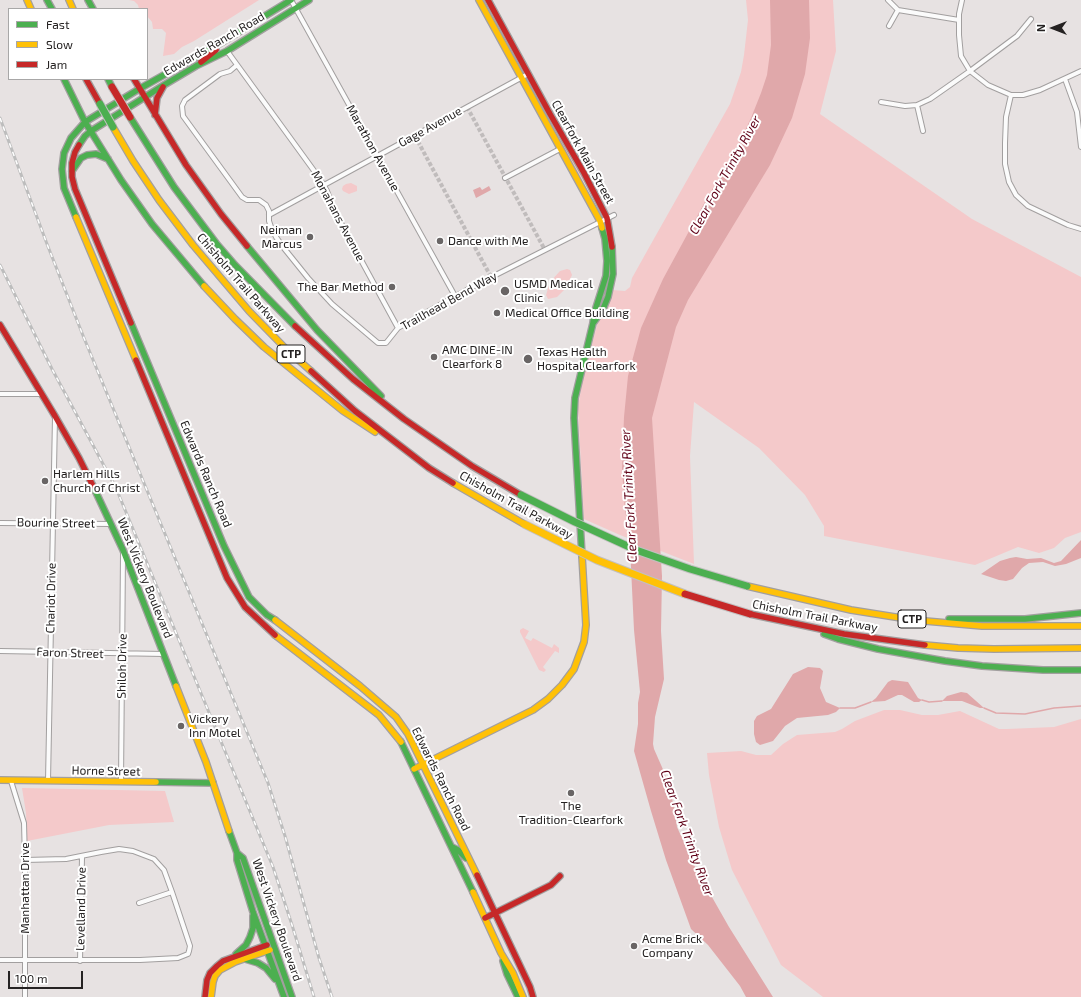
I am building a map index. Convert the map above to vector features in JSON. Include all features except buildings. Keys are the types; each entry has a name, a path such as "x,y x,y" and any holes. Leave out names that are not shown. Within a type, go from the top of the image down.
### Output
{"main road":[{"name":"Edwards Ranch Road","path":"291,0 219,44 139,89 86,122 71,138 64,153 62,169 64,188 98,265 223,570 245,607 272,633 379,715 397,738 414,769 452,847 501,953 513,973 523,997"},
{"name":"Edwards Ranch Road","path":"309,0 227,51 196,66 164,85 91,131 85,136 75,152 72,163 75,189 224,546 249,597 267,615 295,635 396,717 408,734 495,913 530,987 533,997"},
{"name":"Clearfork Main Street","path":"414,769 533,710 548,700 562,686 574,669 584,642 586,619 574,418 575,398 593,323 603,309 614,274 612,241 607,218 584,173 479,0"},
{"name":"Clearfork Main Street","path":"488,0 560,149 607,218"},
{"path":"227,51 227,44 244,29"},
{"path":"196,66 217,49 219,44"},
{"path":"65,80 91,131 136,202 200,282 278,359 343,411 429,468"},
{"name":"Chisholm Trail Parkway","path":"87,80 133,161 174,222 211,268 249,311 286,349 336,395 429,468 470,494 570,548 625,572 680,592 750,614 801,626 873,639 943,647 1016,650 1081,648"},
{"name":"Chisholm Trail Parkway","path":"108,80 145,142 178,192 235,265 269,301 314,345 353,379 404,419 467,462 521,495 580,525 636,550 690,570 746,586 851,610 914,620 982,626 1081,626"},
{"path":"134,80 155,117 193,175 226,220 326,340 404,419"},
{"path":"155,117 157,98 164,85"},
{"path":"72,171 81,158 87,155 96,154 108,159"},
{"name":"West Vickery Boulevard","path":"0,325 79,458 124,550 181,695 238,853 243,858 270,947 283,997"},
{"path":"223,570 233,565"},
{"path":"914,620 1025,618 1081,613"},
{"path":"801,626 838,639 878,649 945,661 1043,670 1081,670"},
{"path":"362,701 368,693"},
{"name":"Horne Street","path":"0,780 213,783"},
{"path":"452,847 458,850 473,867"},
{"name":"West Vickery Boulevard","path":"238,853 237,860 253,912 292,997"},
{"path":"485,918 551,886 560,876"},
{"path":"233,957 246,945 250,937 253,928 253,912"},
{"path":"205,997 206,984 210,973 223,961 270,947"},
{"path":"211,997 212,982 218,973 226,966 270,947"},
{"path":"501,953 507,974 518,997"},
{"path":"244,959 258,963 266,968 276,981 283,997"}],"street":[{"name":"Marathon Avenue","path":"291,0 455,296"},
{"path":"888,0 898,10 959,20"},
{"path":"962,0 959,20 959,47 961,56 970,71 988,85 1011,95 1023,95 1040,90 1081,71"},
{"path":"889,26 898,10"},
{"path":"881,102 905,106 917,105 930,99 1017,36 1031,19"},
{"name":"Monahans Avenue","path":"227,51 324,186 336,214 398,328"},
{"name":"Trailhead Bend Way","path":"237,65 230,71 220,74 185,100 182,106 183,116 242,197 247,200 256,199 262,201 268,208 271,227 283,247 308,278 332,304 378,343 382,344 388,341 398,328 455,296 607,218"},
{"name":"Gage Avenue","path":"269,215 378,157 525,75"},
{"path":"1065,79 1077,112 1081,147"},
{"path":"1011,95 1006,117 1005,143 1005,164 1009,182 1016,195 1028,206 1068,226 1081,229"},
{"path":"917,105 923,131"},
{"path":"505,178 560,149"},
{"path":"0,394 42,394"},
{"name":"Chariot Drive","path":"48,781 55,416"},
{"name":"Bourine Street","path":"0,523 112,524"},
{"name":"Shiloh Drive","path":"121,782 124,550"},
{"name":"Faron Street","path":"0,651 164,654"},
{"name":"Manhattan Drive","path":"11,780 24,823 25,997"},
{"path":"0,960 171,959 188,954 190,946 164,870 154,859 145,854 119,849 66,859 25,860"},
{"name":"Levelland Drive","path":"80,960 82,856"},
{"path":"139,903 172,892"}],"shaded area":[{"path":"129,0 259,0 182,47 174,54 163,56 166,33 162,29 153,29 152,22 148,17 148,8 139,8 134,1"},
{"path":"481,0 486,0 522,69 506,39 493,23"},
{"path":"746,0 833,0 836,51 820,114 972,219 1081,277 1081,532 1065,538 1054,548 1039,553 1018,547 975,565 824,536 824,526 805,495 759,448 694,402 690,456 694,564 584,519 578,408 582,383 597,325 612,290 625,291 630,287 632,278 730,104 741,72 744,55 748,20"},
{"path":"527,82 544,112 558,132 601,211 585,183 570,162"},
{"path":"351,183 357,186 357,191 349,194 343,191 343,186"},
{"path":"604,228 609,245 611,271 610,286 603,303 600,302 606,281"},
{"path":"567,269 570,270 572,275 566,288 557,297 548,299 546,295 550,282 560,271"},
{"path":"523,628 529,631 525,638 531,641 533,638 552,648 554,644 559,648 559,653 555,651 543,667 546,670 544,672 539,670 520,632"},
{"path":"884,710 900,710 922,715 938,715 960,711 999,729 1054,727 1081,719 1081,997 823,997 781,965 732,870 719,827 709,775 707,753 741,751 756,755 771,755 783,744 797,735 835,732 855,721"},
{"path":"22,788 165,791 174,822 109,825 27,841 26,813"}],"water":[{"name":"Clear Fork Trinity River","path":"770,0 809,0 810,38 805,74 792,118 770,165 688,300 676,327 652,418 662,576 661,631 664,679 655,717 653,744 665,774 674,806 677,827 696,869 729,927 773,997 746,997 740,986 708,945 691,929 666,860 634,751 638,724 638,703 640,692 634,630 629,526 625,512 622,469 624,417 628,376 641,328 663,279 707,198 734,153 761,93 767,75 771,45"},
{"path":"489,186 491,190 476,198 473,190 480,187 482,190"},
{"path":"1081,540 1081,558 1066,564 1055,566 1043,562 1029,563 1022,568 1013,579 1006,581 981,574 1000,561 1016,557 1027,559 1041,558 1054,563 1061,561"},
{"path":"808,667 820,668 823,671 820,688 826,702 840,708 836,712 828,715 797,718 785,726 773,741 760,745 756,742 754,734 754,721 757,716 771,709 793,674"},
{"path":"892,680 908,682 918,698 922,700 919,702 914,702 902,695 898,695 885,701 871,702 876,698 888,682"},
{"path":"961,692 967,693 984,708 980,708 962,701 942,701 947,696"}],"waterway":[{"path":"922,700 929,702 942,701"},
{"path":"840,708 855,708 871,702"},
{"path":"984,708 996,713 1025,714 1054,708 1081,706"}],"tunnel":[{"path":"467,107 545,250"},
{"path":"415,136 491,277"}],"railway":[{"path":"0,118 84,338 268,783 285,836 319,958 332,997"},
{"path":"0,265 52,369 116,488 273,867 314,997"}],"traffic: fast":[{"path":"47,0 51,8"},
{"path":"88,0 92,8"},
{"path":"76,217 64,188 62,169 64,153 71,138 85,122 291,0"},
{"path":"79,145 85,136 91,131 164,85 196,66 227,51 309,0"},
{"path":"64,80 85,122 121,180 152,224 204,286"},
{"path":"108,80 112,87"},
{"path":"100,104 113,127"},
{"path":"130,117 174,187 216,243 235,265 295,326"},
{"path":"72,171 81,158 87,155 96,154 108,159"},
{"path":"582,556 574,418 575,398 594,314 606,276 607,261 605,239 602,228"},
{"path":"247,246 317,330 381,396"},
{"path":"594,322 603,309 608,297 613,274 612,247"},
{"path":"131,323 224,546 249,597 267,615 275,620"},
{"path":"93,486 123,550 176,686"},
{"path":"521,495 636,550 690,569 747,586"},
{"path":"949,619 1025,619 1081,613"},
{"path":"824,634 878,649 945,661 982,666 1043,670 1081,670"},
{"path":"401,742 473,892"},
{"path":"156,782 213,783"},
{"path":"229,831 237,853 237,860 253,912 284,997"},
{"path":"452,847 458,850 466,858"},
{"path":"237,853 243,858 292,997"},
{"path":"236,954 246,945 250,937 253,928 253,916"},
{"path":"245,959 258,963 266,968 275,979"},
{"path":"503,961 507,974 518,997"}],"traffic: slow":[{"path":"27,0 31,8"},
{"path":"69,0 73,8"},
{"path":"479,0 600,221 602,228"},
{"path":"113,127 133,161 159,200 193,245 249,311 286,349 311,371"},
{"path":"76,217 136,360"},
{"path":"204,286 264,347 343,411 375,432"},
{"path":"453,483 524,524"},
{"path":"524,524 597,560 685,594"},
{"path":"414,769 533,710 548,699 562,685 574,669 584,642 586,625 582,556"},
{"path":"747,586 851,610 914,620 982,626 1081,626"},
{"path":"275,620 360,686 396,717 408,734 477,875"},
{"path":"275,635 379,715 401,742"},
{"path":"925,645 994,649 1081,648"},
{"path":"176,686 206,762 229,831"},
{"path":"0,780 156,782"},
{"path":"473,892 501,953 513,973 523,997"},
{"path":"211,997 213,982 215,976 220,970 235,962 270,950"}],"traffic: jam":[{"path":"488,0 584,173 607,218 612,247"},
{"path":"201,62 216,50"},
{"path":"87,80 100,104"},
{"path":"135,80 186,165 221,214 247,246"},
{"path":"112,87 130,117"},
{"path":"155,115 157,98 163,87"},
{"path":"79,145 72,163 72,177 75,189 131,323"},
{"path":"0,325 55,416 93,486"},
{"path":"295,326 353,379 404,419 472,466 521,495"},
{"path":"136,360 227,578 245,607 275,635"},
{"path":"311,371 355,411 429,468 453,483"},
{"path":"685,594 750,614"},
{"path":"750,614 844,634 925,645"},
{"path":"477,875 530,987 533,997"},
{"path":"485,918 551,885 560,876"},
{"path":"205,997 207,980 210,973 217,966 223,961 267,945"}],"place":[{"name":"Neiman Marcus","path":"310,237"},
{"name":"Dance with Me","path":"440,241"},
{"name":"The Bar Method","path":"392,287"},
{"name":"USMD Medical Clinic","path":"505,291"},
{"name":"Medical Office Building","path":"497,313"},
{"name":"AMC DINE-IN Clearfork 8","path":"434,357"},
{"name":"Texas Health Hospital Clearfork","path":"528,359"},
{"name":"Harlem Hills Church of Christ","path":"45,481"},
{"name":"Vickery Inn Motel","path":"181,726"},
{"name":"The Tradition-Clearfork","path":"571,793"},
{"name":"Acme Brick Company","path":"634,946"}]}
